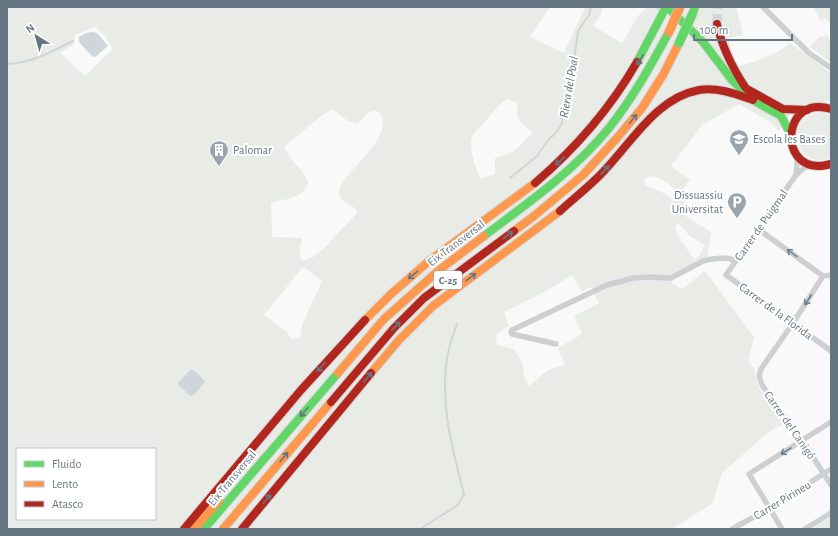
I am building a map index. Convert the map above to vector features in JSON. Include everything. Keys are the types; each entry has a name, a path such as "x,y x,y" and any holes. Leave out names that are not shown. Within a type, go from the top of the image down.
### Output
{"main road":[{"path":"184,529 322,365 392,292 432,259 550,171 570,152 591,129 622,88 647,48 667,7 703,42 732,80 753,100"},
{"path":"674,7 700,34 731,74 754,94 783,109 797,111 818,107 829,108"},
{"name":"Eix Transversal","path":"204,529 384,319 422,284 526,206 573,166 608,129 650,68 680,7"},
{"name":"Eix Transversal","path":"223,529 394,328 424,298 464,266 534,216 583,175 612,144 642,108 663,75 694,11"},
{"path":"717,24 719,36 728,60 745,87"},
{"path":"242,529 399,340 433,306 556,215 603,172 658,111 675,98 699,90 713,89 726,91 753,100 780,116 790,133 791,145 802,160 811,165 820,167 831,164"},
{"path":"790,133 795,120 807,110"},
{"path":"194,529 265,457"}],"street":[{"path":"763,7 809,53 831,68"},
{"path":"796,175 797,155"},
{"name":"Carrer de Puigmal","path":"726,276 796,175 804,168 811,165"},
{"path":"758,229 823,276 831,275"},
{"path":"556,344 512,334 511,332 512,330 607,285 633,278 649,276 671,278 703,261 712,259 724,258 736,260"},
{"name":"Carrer de la Florida","path":"726,276 829,348"},
{"path":"793,323 823,276"},
{"name":"Carrer del Canigó","path":"793,323 761,369 759,376 762,384 802,440 831,485"},
{"path":"782,529 749,474 831,422"},
{"name":"Carrer Pirineu","path":"732,529 770,508 831,469"},
{"path":"806,529 831,513"}],"shaded area":[{"path":"7,7 550,7 530,37 564,53 585,7 603,7 601,14 593,26 622,43 638,16 647,7 736,7 743,35 728,38 737,67 772,55 790,43 831,73 831,101 796,105 779,131 772,123 739,104 702,125 671,166 690,180 680,193 687,199 679,212 711,232 707,258 671,277 672,283 682,289 705,271 754,337 748,361 754,368 758,386 787,426 778,426 769,432 722,473 713,503 672,529 7,529","holes":["95,27 105,36 113,49 85,76 60,53 74,44 75,35","508,99 517,103 519,120 525,127 533,132 513,152 495,158 495,174 480,179 472,152 472,137 497,107","332,109 348,121 357,124 366,114 375,111 381,115 383,125 380,136 373,147 340,187 340,197 357,210 356,214 317,255 307,260 302,260 300,255 302,238 272,237 271,203 294,197 304,191 307,187 308,181 284,147","653,176 670,185 677,194 675,199 672,200 667,195 645,185 644,180","678,223 690,236 705,245 698,257 694,259 677,235 675,227","302,268 305,268 322,281 302,325 300,338 291,339 287,332 264,315","572,275 582,291 591,287 599,303 574,316 582,334 558,348 565,365 548,370 529,386 524,376 523,364 514,349 496,345 497,334 509,326 504,312 546,291"]},
{"path":"814,7 831,7 831,20 829,22 825,18 820,21"},
{"path":"94,32 98,34 108,46 95,57 92,56 79,42 79,37 86,33"},
{"path":"827,35 831,42 831,63 810,47 819,37"},
{"path":"822,112 831,115 831,157 820,160 811,158 803,152 798,143 797,133 800,124 808,116"},
{"path":"191,369 205,381 192,396 178,384"},
{"path":"831,517 831,529 812,529"}],"waterway":[{"name":"Riera del Poal","path":"510,178 537,156 549,139 556,133 562,123 565,94 574,60 578,31 589,15 591,7"},
{"path":"656,7 661,11"},
{"path":"7,64 24,62 33,59 73,41"},
{"path":"420,529 458,505 464,494 451,442 445,389 448,353 457,324"}],"tunnel":[{"path":"717,24 718,7"}],"traffic: fast":[{"path":"637,62 666,7"},
{"path":"667,7 703,42 732,80 753,100 781,116 790,133"},
{"path":"692,15 695,7"},
{"path":"679,43 692,15"},
{"path":"484,236 550,186 595,144 618,117 634,93 669,32"},
{"path":"204,529 338,373"}],"traffic: slow":[{"path":"669,32 680,7"},
{"path":"514,231 583,175 617,138 642,108 663,75 679,43"},
{"path":"365,320 391,294 429,261 535,183"},
{"path":"371,373 399,340 433,306 560,211"},
{"path":"338,373 384,319 438,271 484,236"},
{"path":"223,529 331,402"},
{"path":"194,529 219,501"}],"traffic: jam":[{"path":"717,24 728,57 745,87"},
{"path":"535,183 578,142 604,112 637,62"},
{"path":"560,211 598,177 646,123 670,102 684,95 706,89 713,89 740,95 753,100"},
{"path":"747,89 783,109 807,110"},
{"path":"831,109 815,107 803,112 795,120 792,132 792,144 797,155 806,163 819,166 831,164"},
{"path":"331,402 394,328 424,298 514,231"},
{"path":"184,529 301,390 365,320"},
{"path":"242,529 371,373"}],"place":[{"name":"Escola les Bases","path":"739,156"},
{"name":"Palomar","path":"219,167"},
{"name":"Dissuassiu Universitat","path":"737,219"}]}
